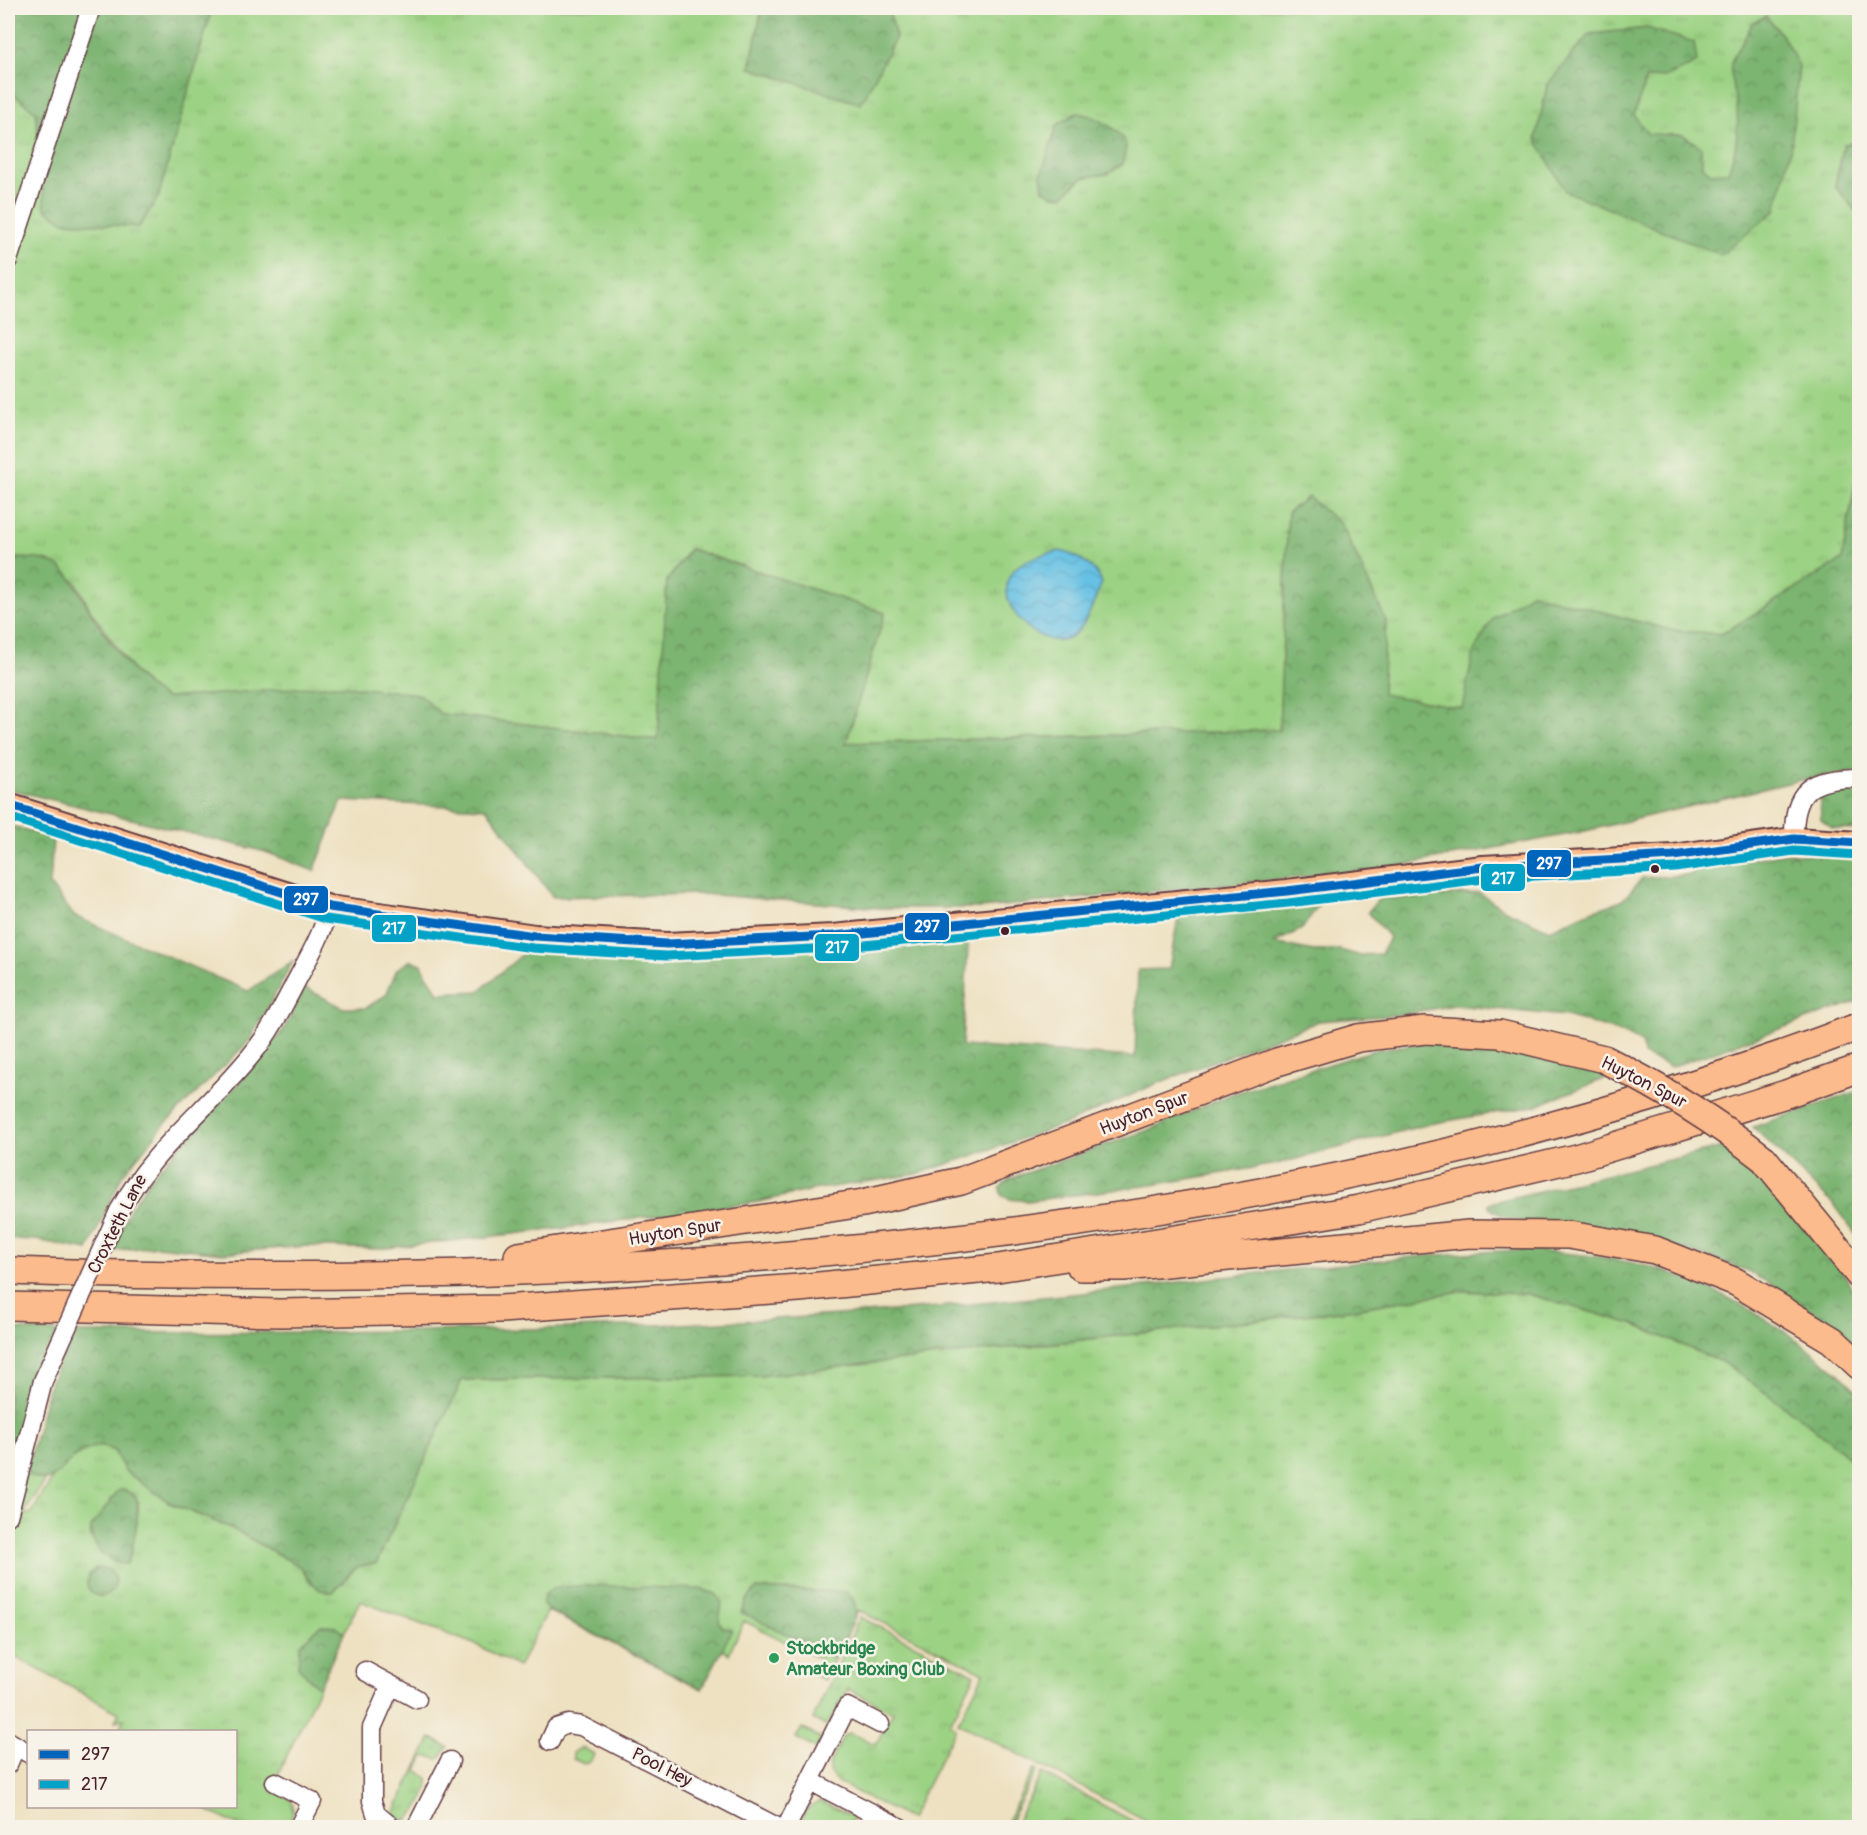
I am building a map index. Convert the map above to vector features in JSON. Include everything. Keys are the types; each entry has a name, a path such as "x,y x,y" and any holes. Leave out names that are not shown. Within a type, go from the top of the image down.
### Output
{"highway":[{"path":"8,1271 167,1277 347,1276 581,1269 805,1254 933,1240 1183,1205 1327,1178 1560,1125 1752,1066 1860,1026"},
{"name":"Huyton Spur","path":"347,1276 554,1251 863,1203 961,1180 1276,1062 1358,1038 1425,1030 1500,1034 1604,1059 1662,1088 1697,1110 1764,1159 1860,1276"},
{"path":"8,1306 280,1313 501,1309 798,1288 998,1268 1359,1209 1576,1158 1786,1094 1860,1068"},
{"path":"998,1268 1124,1267 1469,1234 1569,1235 1655,1250 1736,1282 1832,1340 1860,1366"}],"main road":[{"path":"8,805 329,907 535,936 667,944 833,936 1287,891 1483,867 1673,856 1794,839 1860,843"}],"street":[{"path":"8,260 91,8"},
{"path":"1794,839 1794,815 1799,798 1811,787 1839,778 1860,778"},
{"name":"Croxteth Lane","path":"8,1516 43,1381 119,1211 142,1172 160,1150 242,1066 270,1030 320,936 329,907"},
{"path":"365,1671 417,1699"},
{"path":"388,1825 376,1814 372,1801 372,1728 391,1685"},
{"path":"786,1827 847,1707 880,1724"},
{"name":"Pool Hey","path":"550,1741 556,1728 568,1724 581,1726 779,1827"},
{"path":"8,1764 17,1747"},
{"path":"416,1827 440,1767"},
{"path":"810,1780 901,1827"},
{"path":"275,1782 312,1801 298,1827"}],"green space":[{"path":"8,8 212,8 158,198 139,227 64,222 45,209 36,112 8,90"},
{"path":"212,8 762,8 750,68 896,37 888,8 1859,8 1859,143 1844,144 1835,186 1860,215 1859,461 1842,560 1722,634 1670,630 1531,593 1474,651 1463,708 1381,695 1386,621 1288,512 1280,730 846,743 884,613 690,549 667,581 659,740 441,714 419,694 166,698 154,692 134,672 91,611 76,582 44,560 8,558 8,276 42,172 158,198"},
{"path":"762,8 888,8 896,37 861,104 750,68"},
{"path":"1766,16 1782,35 1799,66 1791,147 1776,210 1721,255 1565,191 1536,139 1547,85 1589,34 1647,28 1694,42 1697,62 1670,76 1646,79 1634,115 1648,134 1683,135 1701,147 1702,166 1711,173 1728,172 1735,148 1738,123 1731,75 1732,60 1752,23"},
{"path":"8,90 36,112 40,153 8,251"},
{"path":"1077,113 1098,120 1120,135 1126,146 1122,165 1107,174 1082,178 1063,196 1052,195 1043,189 1041,175 1057,125"},
{"path":"1860,143 1859,215 1835,186 1844,144"},
{"path":"1859,461 1859,771 1805,779 1581,832 1376,870 981,908 881,908 702,894 553,897 486,808 342,801 314,871 266,852 8,789 8,558 40,559 54,563 68,574 91,613 124,660 145,683 166,698 334,685 419,694 441,714 658,740 667,581 690,549 885,613 846,743 1279,730 1288,512 1308,497 1342,525 1386,621 1382,694 1462,708 1474,651 1493,618 1531,593 1670,630 1722,634 1842,560"},
{"path":"1833,789 1852,789 1859,798 1859,831 1832,828 1821,820 1820,795"},
{"path":"8,825 53,837 50,885 74,916 248,991 294,960 249,1041 164,1125 123,1174 88,1250 36,1240 8,1239"},
{"path":"1788,853 1859,860 1859,1001 1671,1067 1643,1055 1642,1043 1617,1031 1566,1016 1455,1005 1396,1015 1319,1021 1158,1083 1068,1123 918,1174 812,1190 758,1202 558,1229 378,1249 306,1246 223,1253 157,1246 110,1251 131,1207 154,1174 250,1071 284,1029 305,988 344,1008 366,1008 386,995 397,969 411,960 422,964 424,971 439,993 479,991 530,948 618,953 789,949 969,931 962,1046 1135,1057 1138,970 1169,969 1179,912 1321,901 1302,929 1274,943 1314,951 1340,950 1358,955 1381,954 1389,937 1368,912 1380,897 1402,899 1480,893 1505,910 1550,930 1586,913 1622,901 1642,878 1690,875 1699,867"},
{"path":"1427,1042 1498,1046 1544,1054 1612,1076 1535,1106 1429,1124 1277,1164 1152,1185 1028,1201 1009,1199 1001,1195 1000,1188 1009,1179 1154,1128 1229,1095 1375,1050"},
{"path":"1860,1091 1859,1239 1832,1203 1753,1127"},
{"path":"1727,1146 1756,1169 1843,1272 1859,1301 1859,1346 1789,1295 1732,1265 1679,1249 1598,1230 1522,1221 1499,1214 1489,1208 1489,1203"},
{"path":"1524,1250 1606,1258 1664,1271 1725,1296 1783,1331 1836,1371 1860,1393 1859,1466 1809,1424 1724,1363 1633,1324 1528,1294 1462,1291 1347,1310 760,1376 462,1380 376,1564 356,1568 333,1592 320,1590 309,1580 301,1567 231,1528 172,1504 126,1472 114,1451 101,1445 76,1455 50,1480 30,1477 27,1469 49,1385 72,1333 482,1330 686,1324 891,1311 1040,1298 1398,1258"},
{"path":"1462,1291 1528,1294 1633,1324 1724,1363 1809,1424 1859,1466 1860,1809 1849,1827 1159,1827 958,1723 984,1673 858,1610 824,1680 814,1675 820,1659 744,1621 729,1654 722,1650 702,1689 548,1611 518,1667 479,1646 360,1601 344,1633 335,1626 309,1679 319,1688 273,1785 292,1803 293,1813 287,1827 241,1827 202,1808 237,1808 237,1730 118,1730 124,1719 115,1721 119,1713 8,1653 8,1545 27,1469 39,1479 45,1480 23,1515 32,1513 45,1490 67,1462 88,1449 101,1445 114,1451 126,1472 172,1504 231,1528 301,1567 309,1580 343,1583 356,1568 365,1564 376,1564 462,1380 760,1376 1347,1310","holes":["118,1491 128,1492 135,1496 138,1502 132,1542 102,1552 90,1536 91,1527","96,1568 101,1597 91,1591 88,1577"]},
{"path":"8,1329 57,1332 8,1491"},
{"path":"124,1489 136,1496 137,1503 136,1530 127,1564 107,1558 97,1547 91,1534 91,1527 118,1491"},
{"path":"101,1568 111,1572 115,1582 111,1592 101,1596 91,1592 87,1582 91,1572"},
{"path":"588,1585 701,1589 716,1594 722,1603 719,1622 723,1627 732,1630 702,1689 548,1610 543,1605 544,1595 553,1588"},
{"path":"756,1589 847,1592 853,1599 855,1615 853,1624 835,1658 741,1612 746,1601"},
{"path":"860,1617 975,1675 950,1724 956,1728 910,1819 837,1782 829,1772 830,1763 844,1735 849,1733 876,1744 893,1712 848,1689 827,1727 813,1719"},
{"path":"320,1626 335,1626 344,1633 319,1688 298,1667 300,1645"},
{"path":"802,1728 822,1739 816,1749 796,1738"},
{"path":"431,1738 448,1747 439,1759 424,1756 417,1770 428,1778 427,1790 417,1809 405,1821 393,1815"},
{"path":"582,1747 594,1754 590,1762 584,1764 573,1759 573,1753"},
{"path":"1034,1769 1037,1770 1007,1827 1004,1827"},
{"path":"1042,1773 1144,1827 1079,1827 1063,1820 1059,1827 1014,1827"},
{"path":"820,1801 854,1817 848,1827 798,1827 807,1809"}],"water":[{"path":"1060,551 1073,555 1091,566 1102,583 1089,614 1080,628 1069,638 1057,640 1043,637 1030,630 1011,606 1007,592 1008,579 1017,567 1032,558"}],"transit line":[{"name":"297","path":"8,805 329,907 535,936 667,944 833,936 1287,891 1483,867 1673,856 1794,839 1860,843"},
{"name":"217","path":"8,817 326,919 533,948 666,956 834,948 1288,903 1484,879 1675,868 1794,851 1859,855"}],"place":[{"name":"Stockbridge Amateur Boxing Club","path":"774,1658"}]}
